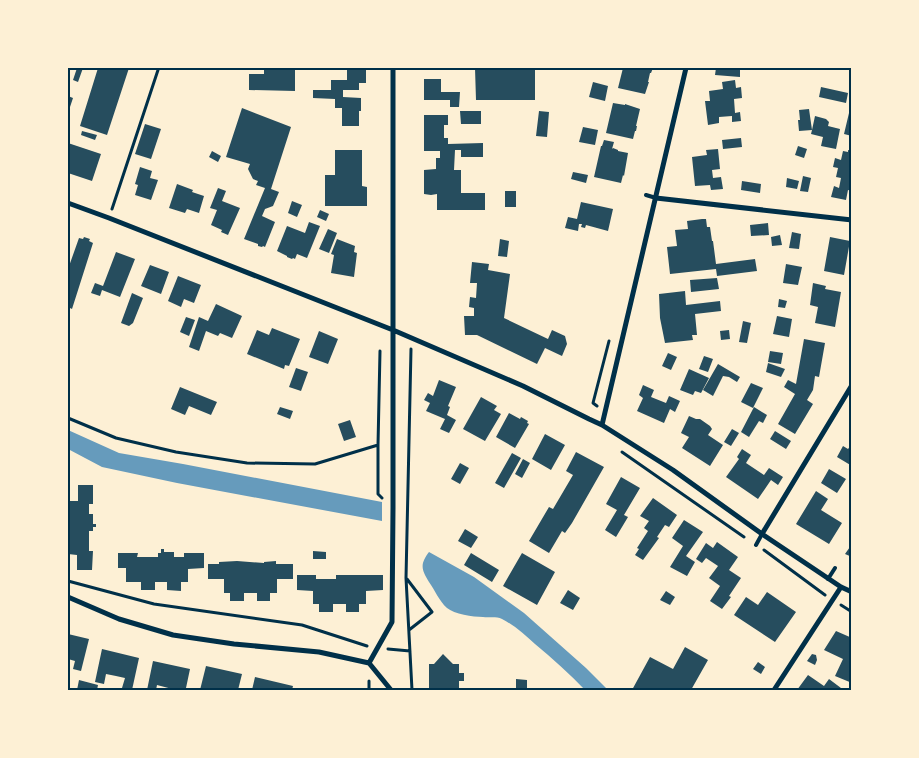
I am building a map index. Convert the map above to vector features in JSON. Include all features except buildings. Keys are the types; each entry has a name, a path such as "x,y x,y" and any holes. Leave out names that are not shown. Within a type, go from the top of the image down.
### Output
{"street":[{"path":"369,663 392,622 393,68"},
{"path":"602,426 686,68"},
{"path":"656,198 852,220"},
{"path":"68,203 412,338 524,386 602,426 673,470 762,534 841,587 852,592"},
{"path":"762,534 852,385"},
{"path":"774,690 841,587"},
{"path":"68,597 119,619 173,635 234,644 320,652 369,663 391,690"}],"lane":[{"path":"646,195 656,198"},
{"path":"756,545 762,534"},
{"path":"828,578 835,568"}],"path":[{"path":"109,218 158,68"},
{"path":"606,412 593,404 610,337"},
{"path":"412,338 406,578 412,690"},
{"path":"393,343 411,351"},
{"path":"380,348 378,494 393,508"},
{"path":"68,418 116,438 176,452 247,463 314,464 378,445"},
{"path":"616,448 832,600 852,612"},
{"path":"406,578 432,612 409,630"},
{"path":"68,582 154,604 302,624 378,649 410,651"}],"water":[{"path":"68,430 119,453 382,502 382,521 177,483 102,467 68,449"},
{"path":"429,552 474,577 524,613 608,690 585,690 523,634 502,619 464,615 447,608 439,599 423,570 424,560"}]}
